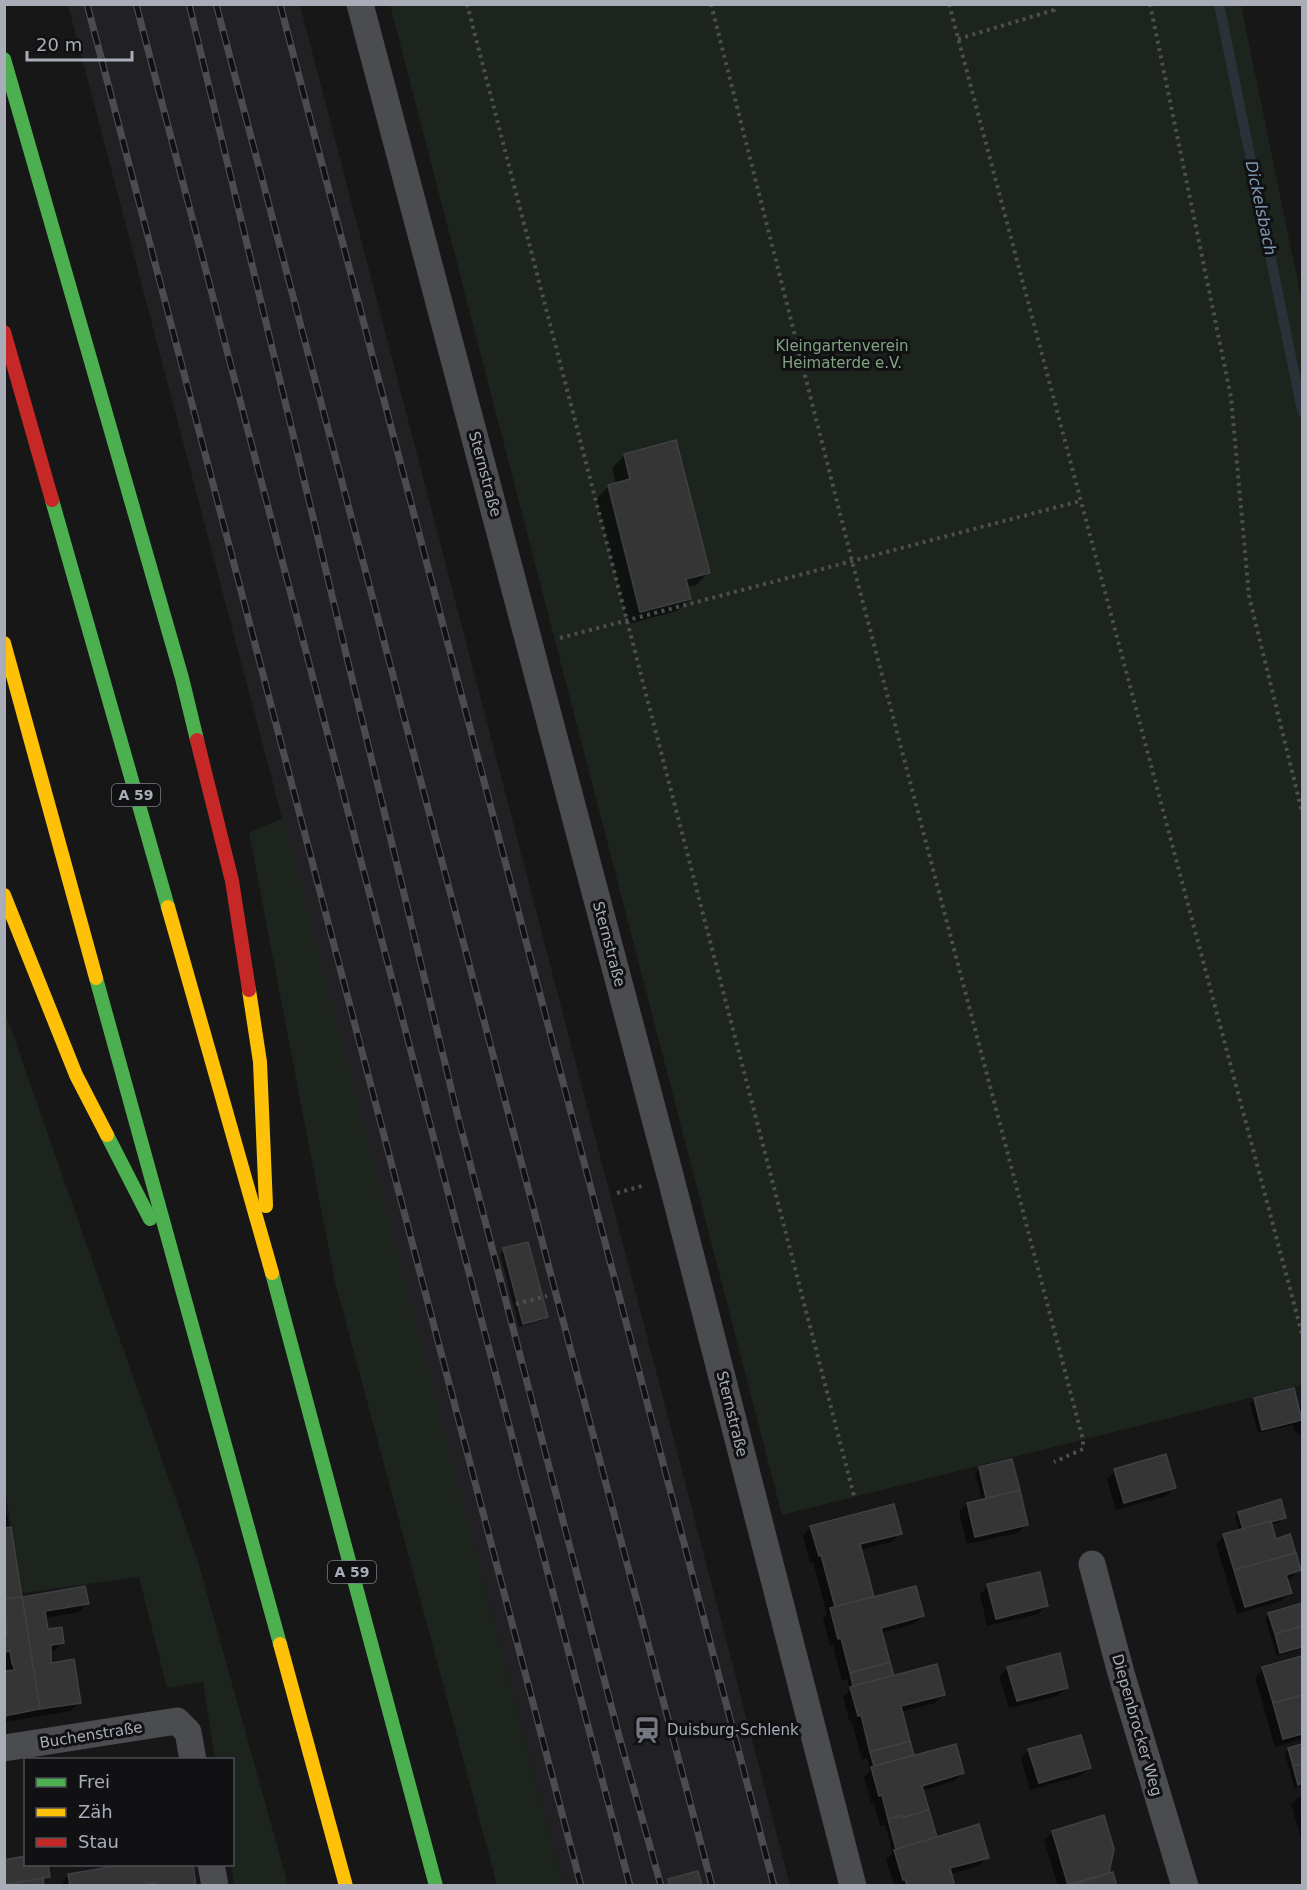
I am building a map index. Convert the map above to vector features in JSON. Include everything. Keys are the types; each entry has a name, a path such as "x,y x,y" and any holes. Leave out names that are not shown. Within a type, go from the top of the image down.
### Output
{"highway":[{"path":"4,59 182,678 232,880 260,1062 268,1258"},
{"name":"A 59","path":"4,332 268,1258 436,1886"},
{"path":"4,643 182,1282 346,1886"},
{"path":"4,895 76,1075 182,1282"}],"street":[{"name":"Sternstraße","path":"360,4 671,1179 853,1886"},
{"name":"Diepenbrocker Weg","path":"1092,1563 1121,1673 1185,1886"},
{"name":"Buchenstraße","path":"4,1748 177,1721 188,1732 193,1758"},
{"path":"211,1866 215,1886"}],"path":[{"path":"467,4 854,1496"},
{"path":"711,4 852,561 1083,1440 1083,1449 1054,1462"},
{"path":"949,4 1302,1334"},
{"path":"958,39 1054,10 1053,4"},
{"path":"1150,4 1231,397 1249,596 1302,812"},
{"path":"554,639 1080,501"},
{"path":"516,1304 547,1296"}],"shaded area":[{"path":"68,5 300,5 790,1885 563,1885"}],"green space":[{"name":"Kleingartenverein Heimaterde e.V.","path":"390,5 1241,5 1302,302 1302,1385 782,1515"},
{"path":"283,818 563,1885 497,1885 335,1282 249,833"},
{"path":"4,1009 199,1565 288,1885 234,1885 231,1866 234,1866 234,1758 215,1758 203,1682 167,1688 139,1577 22,1593 4,1483"}],"building":[{"path":"676,440 710,573 686,579 691,599 640,612 608,485 630,479 624,454"},
{"path":"528,1242 548,1317 523,1324 503,1248"},
{"path":"1294,1388 1302,1420 1262,1430 1254,1398"},
{"path":"1166,1454 1176,1488 1124,1503 1114,1469"},
{"path":"1012,1459 1020,1490 986,1498 979,1467"},
{"path":"1020,1490 1028,1525 975,1537 967,1503"},
{"path":"1281,1499 1286,1518 1243,1529 1238,1512"},
{"path":"894,1504 902,1534 860,1544 874,1597 835,1607 821,1555 819,1556 810,1526"},
{"path":"1271,1521 1276,1539 1290,1534 1296,1553 1234,1570 1223,1534"},
{"path":"11,1527 22,1597 4,1599 4,1528"},
{"path":"1296,1553 1301,1570 1286,1575 1292,1593 1245,1607 1234,1570"},
{"path":"1040,1572 1048,1606 996,1619 987,1584"},
{"path":"85,1586 89,1604 45,1611 48,1629 62,1627 64,1643 51,1645 51,1663 74,1659 81,1703 40,1709 22,1597"},
{"path":"916,1586 924,1616 881,1628 890,1662 850,1673 830,1608"},
{"path":"22,1597 40,1709 4,1716 4,1671 15,1670 10,1651 4,1652 4,1636 7,1635 4,1599"},
{"path":"1302,1603 1302,1626 1275,1634 1268,1613"},
{"path":"1302,1626 1302,1647 1280,1653 1275,1634"},
{"path":"1060,1653 1068,1688 1017,1701 1007,1667"},
{"path":"1302,1656 1302,1695 1273,1703 1262,1667"},
{"path":"890,1662 894,1676 853,1686 850,1673"},
{"path":"937,1664 945,1695 901,1706 910,1741 870,1752 861,1715 858,1716 850,1687"},
{"path":"1302,1695 1302,1734 1283,1739 1273,1703"},
{"path":"1081,1735 1091,1768 1039,1783 1028,1749"},
{"path":"910,1741 914,1755 874,1766 870,1752"},
{"path":"956,1744 964,1773 922,1786 929,1810 902,1818 902,1815 888,1819 871,1767"},
{"path":"1302,1744 1302,1764 1293,1766 1288,1748"},
{"path":"1302,1764 1302,1783 1298,1785 1293,1766"},
{"path":"929,1810 937,1837 896,1849 888,1819 902,1815 902,1818"},
{"path":"1104,1815 1114,1849 1109,1873 1068,1885 1052,1831"},
{"path":"979,1824 989,1858 950,1868 955,1886 907,1886 894,1850"},
{"path":"24,1856 24,1866 48,1866 50,1877 4,1885 4,1860"},
{"path":"115,1866 193,1866 196,1886 155,1886 155,1883 139,1886 70,1886 68,1874"},
{"path":"698,1871 702,1886 670,1886 668,1879"},
{"path":"1113,1872 1117,1886 1068,1886 1109,1873"},
{"path":"43,1878 44,1886 4,1886 4,1885"}],"waterway":[{"name":"Dickelsbach","path":"1219,4 1302,411"}],"railway":[{"path":"87,4 581,1886"},
{"path":"136,4 630,1886"},
{"path":"189,4 457,1113 619,1736 661,1886"},
{"path":"216,4 712,1886"},
{"path":"280,4 774,1886"}],"traffic: fast":[{"path":"4,59 182,678 197,740"},
{"path":"52,500 168,907"},
{"path":"96,978 280,1644"},
{"path":"107,1135 150,1219"},
{"path":"272,1273 436,1886"}],"traffic: slow":[{"path":"4,643 96,978"},
{"path":"4,895 76,1075 107,1135"},
{"path":"168,907 272,1273"},
{"path":"249,990 260,1062 266,1206"},
{"path":"280,1644 346,1886"}],"traffic: jam":[{"path":"4,332 52,500"},
{"path":"197,740 232,881 249,990"}],"place":[{"name":"Duisburg-Schlenk","path":"647,1730"}]}
